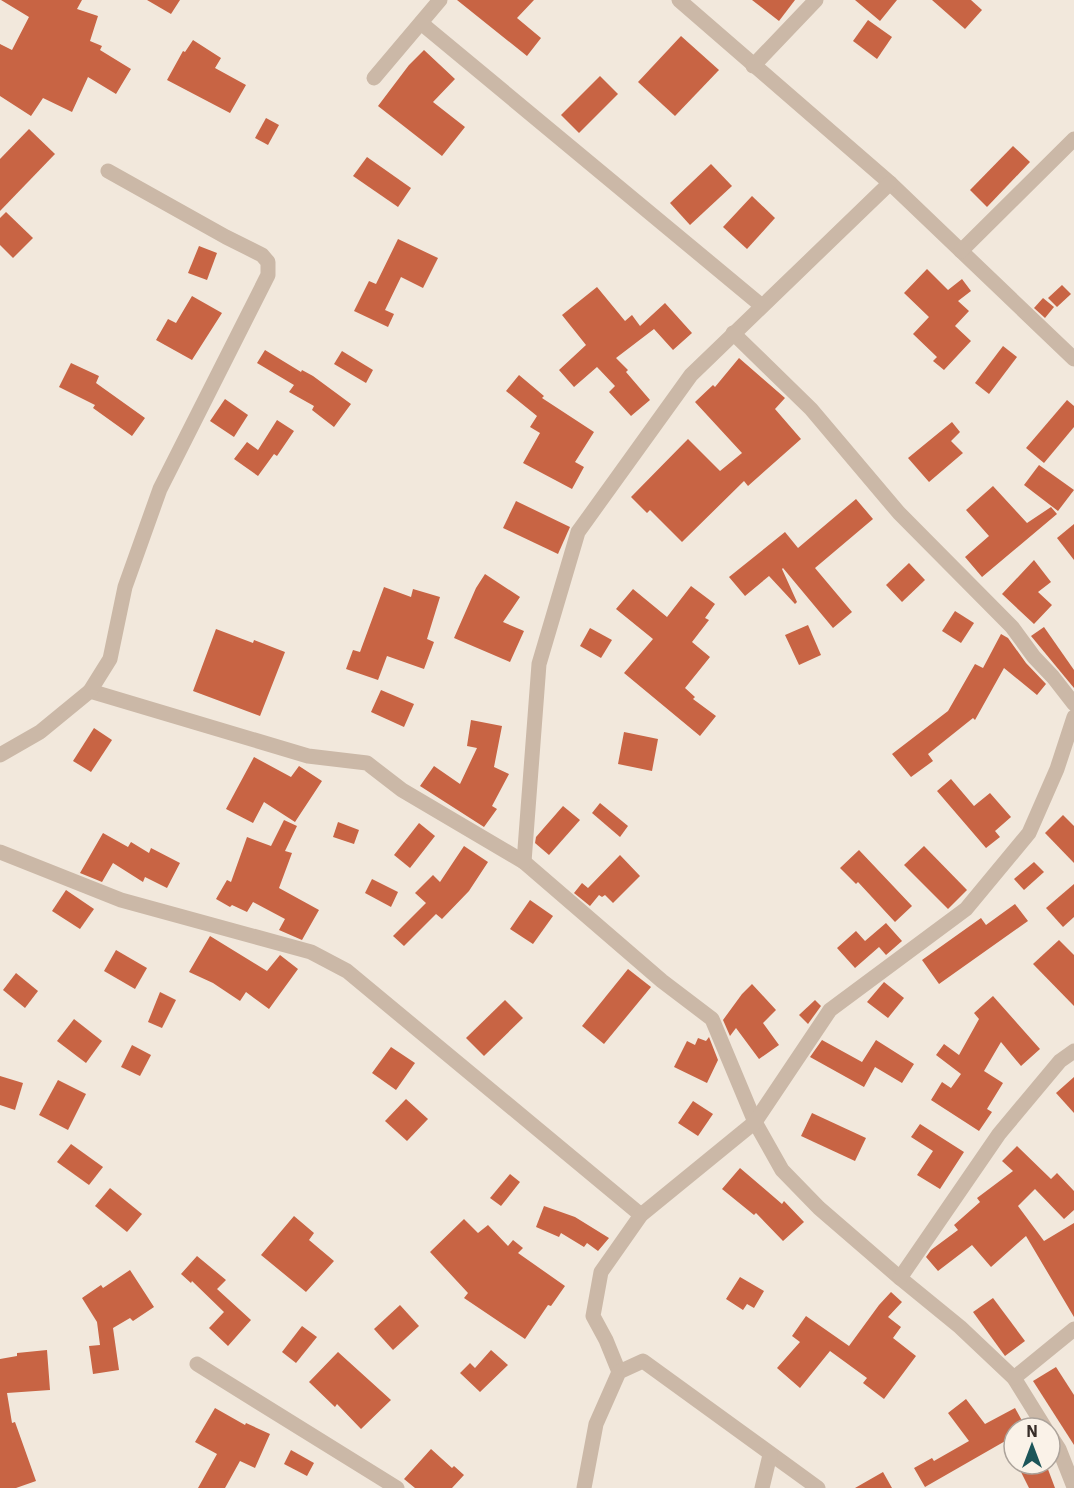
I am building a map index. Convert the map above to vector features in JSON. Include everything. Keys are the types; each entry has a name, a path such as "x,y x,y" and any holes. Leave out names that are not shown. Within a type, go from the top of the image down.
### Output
{"street":[{"path":"374,78 440,0"},
{"path":"679,0 890,183 1074,359"},
{"path":"753,66 816,0"},
{"path":"421,23 762,306"},
{"path":"961,251 1074,140"},
{"path":"0,755 40,732 90,691 110,659 125,587 160,489 268,275 268,262 262,255 108,171"},
{"path":"524,862 539,664 578,532 691,375 890,183"},
{"path":"733,333 811,409 899,513 1012,627 1074,704"},
{"path":"90,691 308,756 367,763 402,790 524,862 662,981 712,1020 755,1122 782,1170 819,1208 960,1327 1014,1378 1038,1416"},
{"path":"619,1372 594,1316 601,1272 640,1215 755,1122 831,1010 966,909 1029,832 1057,769 1074,717"},
{"path":"0,852 121,900 311,952 347,971 640,1215"},
{"path":"900,1278 999,1134 1060,1061 1074,1051"},
{"path":"1014,1378 1074,1329"},
{"path":"584,1488 596,1424 619,1372 644,1361 818,1488"},
{"path":"197,1364 397,1488"},
{"path":"762,1488 770,1455"},
{"path":"1062,1457 1074,1487"}],"building":[{"path":"1,0 82,0 77,9 98,16 90,41 102,46 100,50 131,69 116,94 88,77 72,112 43,98 31,116 0,96 0,44 12,50 29,17"},
{"path":"147,0 180,0 171,14"},
{"path":"457,0 534,0 517,18 541,38 527,56"},
{"path":"752,0 795,0 779,21"},
{"path":"855,0 897,0 880,21"},
{"path":"932,0 971,0 982,10 965,29"},
{"path":"868,20 892,37 877,59 853,41"},
{"path":"681,36 719,70 675,116 638,82"},
{"path":"193,40 221,58 215,68 246,85 230,113 167,80 183,51 185,52"},
{"path":"424,50 455,79 433,102 465,127 442,156 378,106 409,65"},
{"path":"600,76 618,94 579,133 561,115"},
{"path":"266,118 279,125 268,145 255,138"},
{"path":"29,129 55,154 0,211 0,159"},
{"path":"1013,146 1030,162 987,207 970,190"},
{"path":"367,157 411,188 398,207 353,176"},
{"path":"711,164 732,186 690,225 670,203"},
{"path":"752,196 775,218 747,249 723,227"},
{"path":"6,212 33,238 13,258 0,245 0,218"},
{"path":"398,239 438,258 423,288 401,277 385,310 394,314 388,327 354,311 369,281 376,284"},
{"path":"199,246 217,253 207,280 188,273"},
{"path":"927,269 948,290 962,279 971,291 958,301 969,311 955,326 971,341 944,370 933,361 937,357 913,334 929,317 904,293"},
{"path":"1062,285 1071,294 1057,307 1048,298"},
{"path":"597,287 625,321 632,315 640,326 665,303 692,333 673,350 654,329 616,358 650,400 631,416 609,392 615,386 597,367 574,387 559,370 586,345 562,315"},
{"path":"192,296 222,313 192,360 156,340 168,319 176,323"},
{"path":"1043,298 1054,307 1045,318 1034,308"},
{"path":"1003,346 1017,357 989,394 975,383"},
{"path":"265,350 301,372 302,370 313,376 351,404 334,427 312,410 314,406 289,392 294,385 257,363"},
{"path":"342,351 373,370 366,383 334,364"},
{"path":"739,358 785,398 775,409 801,439 748,486 744,481 682,542 650,510 647,513 631,497 688,439 720,471 742,453 695,402 713,385 715,387"},
{"path":"71,363 99,376 96,383 145,418 132,436 93,408 95,405 59,387"},
{"path":"519,375 544,396 542,398 594,432 575,462 584,467 572,489 523,463 540,433 530,427 537,416 506,391"},
{"path":"225,399 248,415 234,437 210,421"},
{"path":"1067,400 1074,406 1074,427 1044,463 1026,448"},
{"path":"277,420 294,431 277,456 274,454 258,476 234,459 247,442 258,450"},
{"path":"952,422 960,432 951,441 963,453 929,482 908,458"},
{"path":"1039,465 1074,490 1058,511 1024,485"},
{"path":"993,486 1027,523 1051,507 1057,514 982,577 965,557 989,536 966,510"},
{"path":"856,499 873,519 815,568 852,612 833,628 783,568 797,602 795,604 769,576 745,596 729,577 785,532 798,548"},
{"path":"516,501 570,527 558,554 503,528"},
{"path":"1074,524 1074,560 1057,538"},
{"path":"1034,560 1051,582 1038,592 1052,605 1034,624 1002,594"},
{"path":"909,563 925,580 902,602 886,585"},
{"path":"485,574 520,597 503,622 524,631 510,662 454,638 476,588"},
{"path":"691,586 715,604 705,618 709,620 692,642 710,657 685,688 695,697 693,699 716,716 700,736 624,673 653,639 616,609 633,589 667,617"},
{"path":"384,587 411,597 413,589 440,597 427,639 434,642 424,669 387,656 378,680 346,669 353,650 360,652"},
{"path":"955,611 974,623 961,643 942,631"},
{"path":"808,625 821,655 799,665 785,635"},
{"path":"1044,627 1074,670 1074,688 1031,636"},
{"path":"590,628 612,640 601,658 580,646"},
{"path":"216,629 285,652 260,716 193,691"},
{"path":"1001,634 1008,638 1026,663 1046,684 1037,695 1004,668 975,720 973,718 928,754 933,761 911,777 892,754 948,711 975,664 983,668"},
{"path":"381,690 414,704 404,727 371,712"},
{"path":"471,720 502,726 494,767 509,774 492,806 497,809 484,827 420,786 434,766 460,784 477,748 467,746"},
{"path":"94,728 112,740 91,772 73,761"},
{"path":"624,732 658,739 652,771 618,764"},
{"path":"254,757 291,777 299,766 322,781 295,822 264,802 253,823 226,809"},
{"path":"951,779 974,806 990,793 1011,817 995,831 1000,837 986,848 937,791"},
{"path":"600,803 628,826 620,837 592,813"},
{"path":"563,806 580,820 549,855 535,843 536,837"},
{"path":"1063,815 1074,826 1074,863 1045,833"},
{"path":"284,820 297,826 285,851 292,853 279,888 319,910 302,940 279,930 285,919 253,902 247,912 232,905 230,907 216,899 227,880 231,882 247,837 271,846"},
{"path":"338,822 359,830 354,844 333,837"},
{"path":"419,823 435,836 410,868 394,855"},
{"path":"103,833 128,847 131,842 149,853 151,848 180,863 167,888 145,877 143,882 113,863 102,882 80,873"},
{"path":"464,846 488,862 469,891 442,919 436,914 404,946 393,936 426,903 415,893 433,875 440,882"},
{"path":"924,846 967,890 948,909 904,865"},
{"path":"859,850 912,906 895,922 858,882 856,884 840,868"},
{"path":"620,855 640,876 613,903 605,895 602,897 599,895 590,906 574,893 582,883 588,888"},
{"path":"1034,862 1044,872 1024,890 1014,879"},
{"path":"372,879 398,892 391,907 365,893"},
{"path":"1074,884 1074,917 1063,927 1046,908"},
{"path":"66,890 94,909 80,929 52,911"},
{"path":"530,900 553,916 533,944 510,929"},
{"path":"1015,904 1028,921 939,984 922,960 981,918 986,925"},
{"path":"886,923 902,941 886,955 879,947 855,968 837,948 856,931 865,941"},
{"path":"210,936 267,971 280,955 298,969 269,1009 246,992 240,1001 213,983 189,972"},
{"path":"1059,940 1074,955 1074,1006 1033,964"},
{"path":"116,950 147,968 135,989 104,971"},
{"path":"628,969 651,987 604,1044 582,1026"},
{"path":"16,973 38,991 25,1008 3,990"},
{"path":"884,982 904,998 888,1018 867,1002"},
{"path":"752,984 776,1010 763,1023 779,1045 759,1059 736,1028 730,1036 723,1020"},
{"path":"160,992 176,1000 162,1028 148,1022"},
{"path":"993,996 1040,1049 1021,1066 1001,1042 984,1071 1003,1083 987,1109 992,1112 979,1131 931,1100 942,1082 951,1088 961,1074 936,1055 944,1044 959,1055 979,1019 974,1013"},
{"path":"505,1000 523,1018 484,1056 466,1038"},
{"path":"815,1000 821,1006 808,1024 799,1015"},
{"path":"74,1019 102,1041 86,1063 57,1041"},
{"path":"709,1037 718,1060 707,1083 674,1067 687,1041 695,1045 698,1038 706,1041"},
{"path":"822,1040 862,1062 876,1040 914,1064 902,1083 875,1067 864,1087 810,1057"},
{"path":"132,1045 151,1055 140,1076 121,1067"},
{"path":"391,1047 415,1063 396,1090 372,1073"},
{"path":"0,1076 23,1083 15,1110 0,1105"},
{"path":"1074,1077 1074,1113 1056,1093"},
{"path":"58,1080 86,1094 68,1130 39,1115"},
{"path":"406,1099 428,1119 407,1141 385,1121"},
{"path":"693,1101 713,1114 698,1136 678,1123"},
{"path":"812,1113 866,1138 855,1161 801,1136"},
{"path":"920,1124 964,1152 940,1189 917,1175 933,1151 911,1137"},
{"path":"71,1144 103,1167 89,1185 57,1162"},
{"path":"1017,1146 1051,1179 1057,1173 1074,1191 1074,1210 1064,1219 1035,1189 1018,1206 1044,1241 1074,1223 1074,1317 1026,1236 991,1267 972,1245 938,1271 926,1257 931,1250 958,1230 954,1225 980,1202 977,1198 1013,1171 1002,1161"},
{"path":"740,1168 782,1204 784,1201 804,1222 783,1241 756,1213 754,1215 722,1189"},
{"path":"510,1174 520,1182 501,1206 490,1198"},
{"path":"110,1188 142,1214 127,1232 95,1206"},
{"path":"544,1206 575,1217 609,1238 598,1251 587,1243 584,1247 561,1233 559,1237 536,1227"},
{"path":"294,1216 314,1233 309,1240 334,1261 306,1292 261,1255"},
{"path":"464,1219 478,1233 488,1225 508,1246 513,1240 523,1248 518,1253 565,1286 551,1306 548,1305 525,1339 464,1298 468,1293 430,1252"},
{"path":"197,1256 226,1280 217,1289 251,1320 228,1346 209,1328 224,1312 192,1281 191,1283 181,1274"},
{"path":"130,1270 154,1307 133,1321 130,1318 113,1328 119,1370 93,1374 89,1346 100,1345 97,1322 82,1298 101,1285 103,1288"},
{"path":"740,1277 764,1291 754,1308 747,1304 743,1310 726,1299"},
{"path":"891,1292 902,1302 888,1317 901,1327 893,1338 916,1356 884,1399 863,1383 867,1378 830,1351 800,1388 777,1368 800,1342 792,1336 806,1316 849,1346"},
{"path":"993,1298 1025,1341 1005,1356 973,1312"},
{"path":"400,1305 419,1326 393,1350 374,1329"},
{"path":"302,1326 317,1337 296,1363 282,1352"},
{"path":"47,1350 50,1390 7,1393 12,1423 15,1422 36,1481 16,1488 0,1488 0,1359 17,1356 17,1353"},
{"path":"491,1350 508,1365 480,1392 460,1373 470,1363 475,1368"},
{"path":"338,1352 391,1400 361,1429 337,1404 335,1407 309,1382"},
{"path":"1056,1367 1074,1395 1074,1445 1062,1426 1062,1416 1055,1416 1033,1381"},
{"path":"966,1399 985,1424 1015,1408 1019,1416 1002,1416 1002,1443 925,1487 914,1468 932,1458 934,1461 969,1441 948,1413"},
{"path":"215,1408 245,1425 246,1423 270,1434 255,1468 240,1461 225,1488 198,1488 217,1454 195,1442"},
{"path":"431,1449 452,1468 454,1466 464,1475 452,1488 415,1488 404,1479"},
{"path":"291,1450 314,1463 307,1476 284,1464"},
{"path":"883,1472 892,1488 855,1488"},
{"path":"1023,1476 1050,1476 1055,1488 1029,1488"}]}
